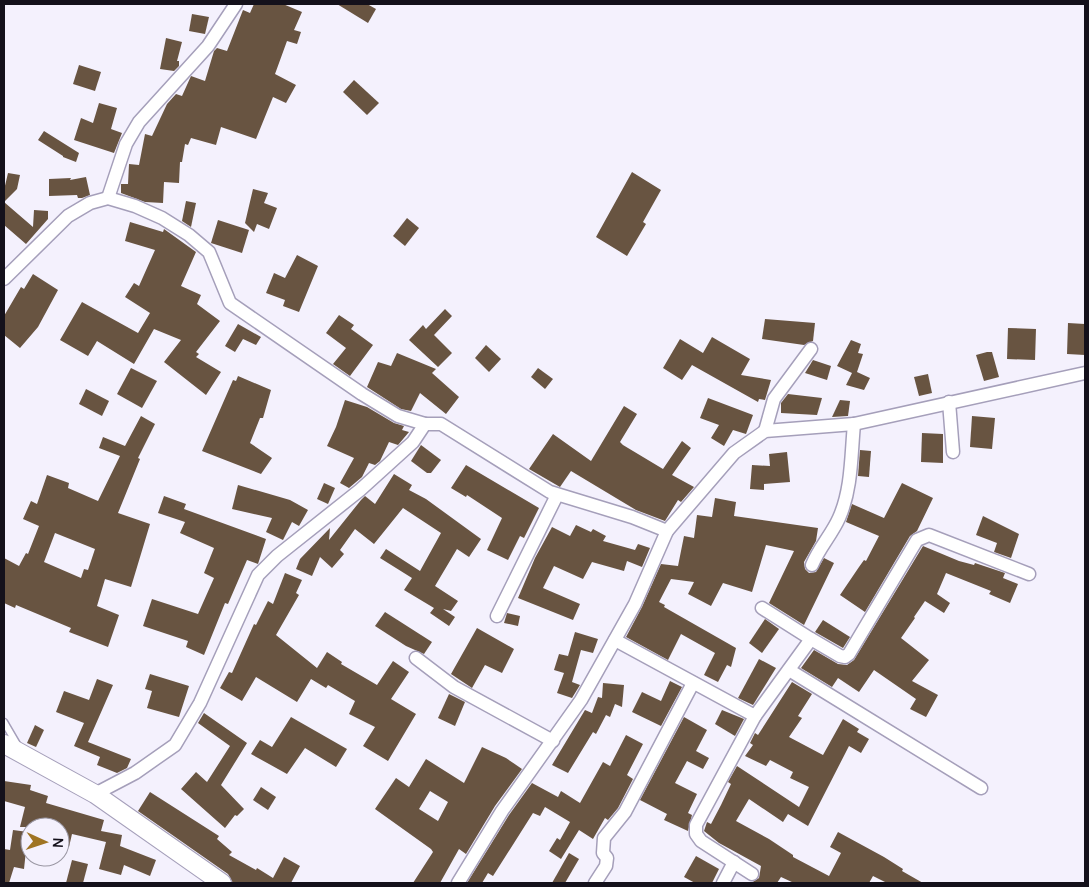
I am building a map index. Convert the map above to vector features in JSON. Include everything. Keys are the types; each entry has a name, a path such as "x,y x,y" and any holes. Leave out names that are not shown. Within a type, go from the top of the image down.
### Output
{"main road":[{"path":"4,744 95,794 222,883"}],"street":[{"path":"108,198 126,144 139,122 188,64 208,46 236,4"},
{"path":"4,279 68,216 90,203 108,198 135,206 162,218 189,235 209,252 230,303 362,394 398,416 425,424 441,424 550,492 667,531"},
{"path":"765,431 774,399 811,349"},
{"path":"458,883 502,811 581,700 635,604 667,531 734,453 765,431 854,424 1085,372"},
{"path":"949,402 953,452"},
{"path":"95,794 135,773 175,745 200,703 235,630 258,575 277,556 360,490 413,442 425,424"},
{"path":"812,565 839,518 844,503 854,424"},
{"path":"496,616 558,495"},
{"path":"762,608 811,639 845,657 849,654 917,540 922,536 928,535 1029,574"},
{"path":"752,874 701,841 696,834 696,826 755,716 811,639"},
{"path":"615,640 755,716"},
{"path":"416,658 454,687 553,741"},
{"path":"788,670 981,788"},
{"path":"595,883 606,866 607,858 603,854 604,838 625,812 693,683"},
{"path":"723,883 734,862"}],"lane":[{"path":"4,722 23,754"}],"building":[{"path":"254,4 283,4 302,12 294,30 301,32 297,44 287,41 275,74 296,85 286,103 273,97 256,139 221,127 216,145 191,138 188,145 185,144 182,162 180,162 179,183 164,182 163,203 145,202 121,193 121,184 128,184 129,164 139,165 145,134 152,136 167,104 176,94 182,96 191,76 205,81 214,51 217,48 227,51 243,10 250,13"},
{"path":"337,4 367,4 376,9 368,23"},
{"path":"192,14 209,17 205,34 189,31"},
{"path":"166,38 182,42 177,61 179,61 179,66 174,71 160,69"},
{"path":"79,65 101,72 95,91 73,84"},
{"path":"354,80 379,103 367,115 343,92"},
{"path":"99,103 117,108 111,129 122,133 114,153 74,140 81,118 93,123"},
{"path":"44,131 79,153 76,162 63,157 38,140"},
{"path":"632,172 661,190 643,222 646,224 627,256 596,237"},
{"path":"8,173 20,175 17,189 4,202 4,190"},
{"path":"86,177 90,195 82,198 78,198 77,195 49,196 49,179 71,178 70,180"},
{"path":"253,189 268,193 264,203 277,208 269,229 257,224 254,232 245,223"},
{"path":"186,201 196,203 191,227 182,221"},
{"path":"4,202 33,227 34,210 48,211 48,219 26,244 4,225"},
{"path":"407,218 419,228 405,246 393,236"},
{"path":"218,220 249,230 242,253 211,243"},
{"path":"130,222 163,232 164,229 196,252 181,286 201,295 197,304 220,321 196,352 199,354 196,357 221,372 206,395 164,362 181,340 154,329 134,364 97,341 88,356 60,340 82,302 138,333 150,313 125,297 134,283 139,286 155,250 125,241"},
{"path":"297,255 318,266 299,312 283,306 285,300 266,293 274,273 285,278"},
{"path":"33,274 58,290 38,327 20,348 4,335 4,316 21,287 24,289"},
{"path":"445,309 452,316 434,335 452,353 438,367 409,340 423,325 426,329"},
{"path":"339,315 354,325 351,329 373,345 350,376 333,364 346,348 326,333"},
{"path":"765,319 815,323 813,341 804,345 762,339"},
{"path":"1068,323 1085,324 1085,355 1067,354"},
{"path":"238,324 261,337 256,345 243,339 235,352 225,346"},
{"path":"1008,328 1036,329 1035,360 1007,359"},
{"path":"712,337 750,359 741,375 771,380 765,400 759,399 758,402 692,365 682,380 663,368 680,339 703,353"},
{"path":"851,340 861,344 858,353 863,354 857,372 870,378 864,390 846,385 852,373 837,366"},
{"path":"486,345 501,359 489,372 475,358"},
{"path":"992,352 999,377 984,381 976,355"},
{"path":"397,353 436,369 432,373 459,397 446,414 420,393 411,411 401,409 367,387 378,362 391,366"},
{"path":"813,360 831,366 827,380 805,373"},
{"path":"131,368 157,381 142,408 117,394"},
{"path":"538,368 553,379 545,389 531,377"},
{"path":"928,374 932,393 919,396 914,377"},
{"path":"238,376 271,390 263,418 260,418 250,443 272,458 261,474 202,451 233,380 236,381"},
{"path":"86,389 109,401 102,416 79,404"},
{"path":"788,394 822,398 817,415 781,413 781,403"},
{"path":"708,398 753,415 746,434 733,430 724,446 711,438 719,425 700,418"},
{"path":"345,400 367,407 394,423 404,426 402,430 409,432 398,445 389,442 380,461 375,465 369,463 362,477 349,488 340,483 354,458 327,446"},
{"path":"840,400 850,401 848,416 832,417"},
{"path":"624,406 637,414 620,442 623,445 663,469 682,441 691,448 672,475 694,487 681,502 678,500 665,521 636,510 571,471 560,487 529,469 553,434 591,461"},
{"path":"141,416 155,424 138,458 140,459 118,513 150,524 131,587 105,579 97,606 119,615 108,647 69,632 71,628 16,605 15,608 4,603 4,558 19,566 26,553 28,554 39,526 23,519 31,501 37,504 47,475 69,483 68,488 98,501 120,456 99,448 103,437 125,446","holes":["55,533 95,549 88,570 84,569 81,578 44,562"]},
{"path":"972,416 995,418 992,449 970,447"},
{"path":"922,433 943,434 943,463 921,462"},
{"path":"421,445 441,460 431,473 427,473 411,461"},
{"path":"860,450 871,451 869,477 858,476"},
{"path":"787,452 790,482 764,484 764,490 750,489 752,465 770,466 769,454"},
{"path":"466,465 539,508 524,538 520,536 508,560 487,550 502,518 467,495 466,497 451,488"},
{"path":"394,474 412,485 409,490 426,499 481,539 469,557 457,549 435,586 458,601 451,611 443,609 455,617 449,626 430,613 434,608 404,590 412,578 380,558 386,549 420,571 441,533 403,508 374,544 355,529 340,550 344,554 332,568 320,557 312,576 296,569 300,559 330,528 329,540 365,496 375,504"},
{"path":"324,483 335,488 328,504 317,499"},
{"path":"902,483 933,498 917,531 910,536 865,612 840,595 864,560 866,561 879,536 846,522 852,504 884,518"},
{"path":"238,485 290,500 308,510 299,526 292,522 283,540 266,532 272,518 232,509"},
{"path":"164,496 186,504 184,509 266,539 258,564 247,560 228,604 225,603 204,655 186,647 188,641 143,626 152,599 198,614 214,578 204,573 214,548 180,533 185,522 158,513"},
{"path":"715,498 736,502 734,516 818,528 816,541 804,562 805,569 809,573 816,572 824,558 834,563 804,625 769,603 794,551 766,545 752,592 723,583 711,606 688,594 694,582 671,579 659,602 665,605 664,607 736,648 731,667 727,665 718,682 704,675 715,653 681,634 668,660 626,637 661,564 678,566 684,536 694,538 697,515 712,517"},
{"path":"983,516 1019,534 1011,558 994,552 997,543 976,535"},
{"path":"576,525 591,532 593,529 606,536 603,541 635,550 638,544 650,548 642,567 627,561 624,571 592,562 583,579 554,566 543,588 580,604 573,620 518,598 535,558 552,527 570,536"},
{"path":"923,546 959,561 974,565 975,563 1005,573 1003,578 1018,584 1010,603 989,594 991,591 946,573 937,594 950,603 944,613 925,601 901,638 929,660 912,681 938,695 926,717 910,709 916,699 874,670 859,692 838,678 832,687 801,668 814,650 838,664 847,665 854,660"},
{"path":"285,573 302,580 296,593 299,595 276,635 317,668 327,652 342,662 341,664 377,685 393,661 409,672 391,699 416,714 388,761 363,746 375,727 349,714 355,701 328,685 326,688 311,679 297,702 256,677 242,701 220,688 229,672 232,673 254,624 256,625 268,601 273,604"},
{"path":"385,612 432,642 424,654 406,646 375,626"},
{"path":"507,613 520,616 518,626 504,623"},
{"path":"765,619 779,629 762,653 749,643"},
{"path":"823,620 850,637 843,648 815,632"},
{"path":"477,628 514,649 502,673 485,665 472,688 451,674"},
{"path":"575,632 598,639 593,653 581,650 572,682 580,685 572,698 557,693 564,673 554,670 559,654 568,656"},
{"path":"759,659 776,668 753,705 738,698"},
{"path":"150,674 189,686 179,717 147,708 152,691 145,689"},
{"path":"97,679 113,685 88,742 131,759 127,768 117,773 97,765 100,757 74,746 84,723 56,712 64,691 89,700"},
{"path":"670,681 682,687 661,726 632,712 642,692 661,701"},
{"path":"792,682 812,694 798,716 802,718 789,737 823,755 843,719 859,729 857,732 869,739 861,753 849,746 808,826 788,814 783,822 749,799 736,821 769,839 793,855 793,857 829,876 841,853 830,847 838,832 884,857 903,869 902,871 923,883 887,883 873,876 869,883 794,883 781,877 777,883 751,883 759,878 761,866 719,843 704,831 707,822 711,824 721,805 731,784 728,782 737,766 799,807 809,787 790,778 793,772 770,760 766,766 745,756 753,745 750,743 755,733 758,735"},
{"path":"603,683 624,685 622,707 615,704 610,717 606,715 596,734 593,732 568,773 552,765 585,710 592,713 598,697 602,698"},
{"path":"449,694 465,702 455,726 438,718"},
{"path":"722,710 744,719 735,736 715,724"},
{"path":"204,713 247,743 221,785 244,809 237,816 235,815 225,828 181,789 196,772 207,782 230,746 198,723"},
{"path":"291,717 347,749 336,767 305,748 287,774 251,754 260,740 272,747"},
{"path":"684,717 707,730 696,751 709,758 703,769 687,761 675,783 697,794 688,813 692,815 688,831 664,820 667,814 640,800"},
{"path":"35,725 44,730 36,747 27,743"},
{"path":"626,735 643,744 627,775 633,779 618,808 608,820 605,818 593,839 579,830 561,859 549,851 557,838 560,840 570,822 545,807 540,816 533,813 493,876 488,873 482,883 467,883 509,815 532,783 558,797 561,791 580,803 603,762 610,766"},
{"path":"482,747 506,758 522,769 495,806 466,854 459,849 440,883 413,883 433,852 375,809 396,778 409,787 426,759 464,783","holes":["430,791 448,802 438,821 419,809"]},
{"path":"4,781 31,785 30,790 48,796 46,803 104,820 101,831 122,835 120,846 156,860 150,876 124,865 121,875 99,869 106,842 72,834 70,843 70,817 22,817 25,807 4,801"},
{"path":"261,787 276,797 268,810 253,800"},
{"path":"150,792 219,836 217,839 232,852 229,855 256,870 257,868 273,878 284,857 300,866 291,883 233,883 228,874 138,811"},
{"path":"13,830 20,831 20,867 24,867 24,869 14,867 9,883 4,883 4,849 10,850"},
{"path":"569,853 579,859 565,883 552,883"},
{"path":"696,856 719,869 712,883 695,883 684,877"},
{"path":"72,860 88,864 83,883 66,883"}]}
